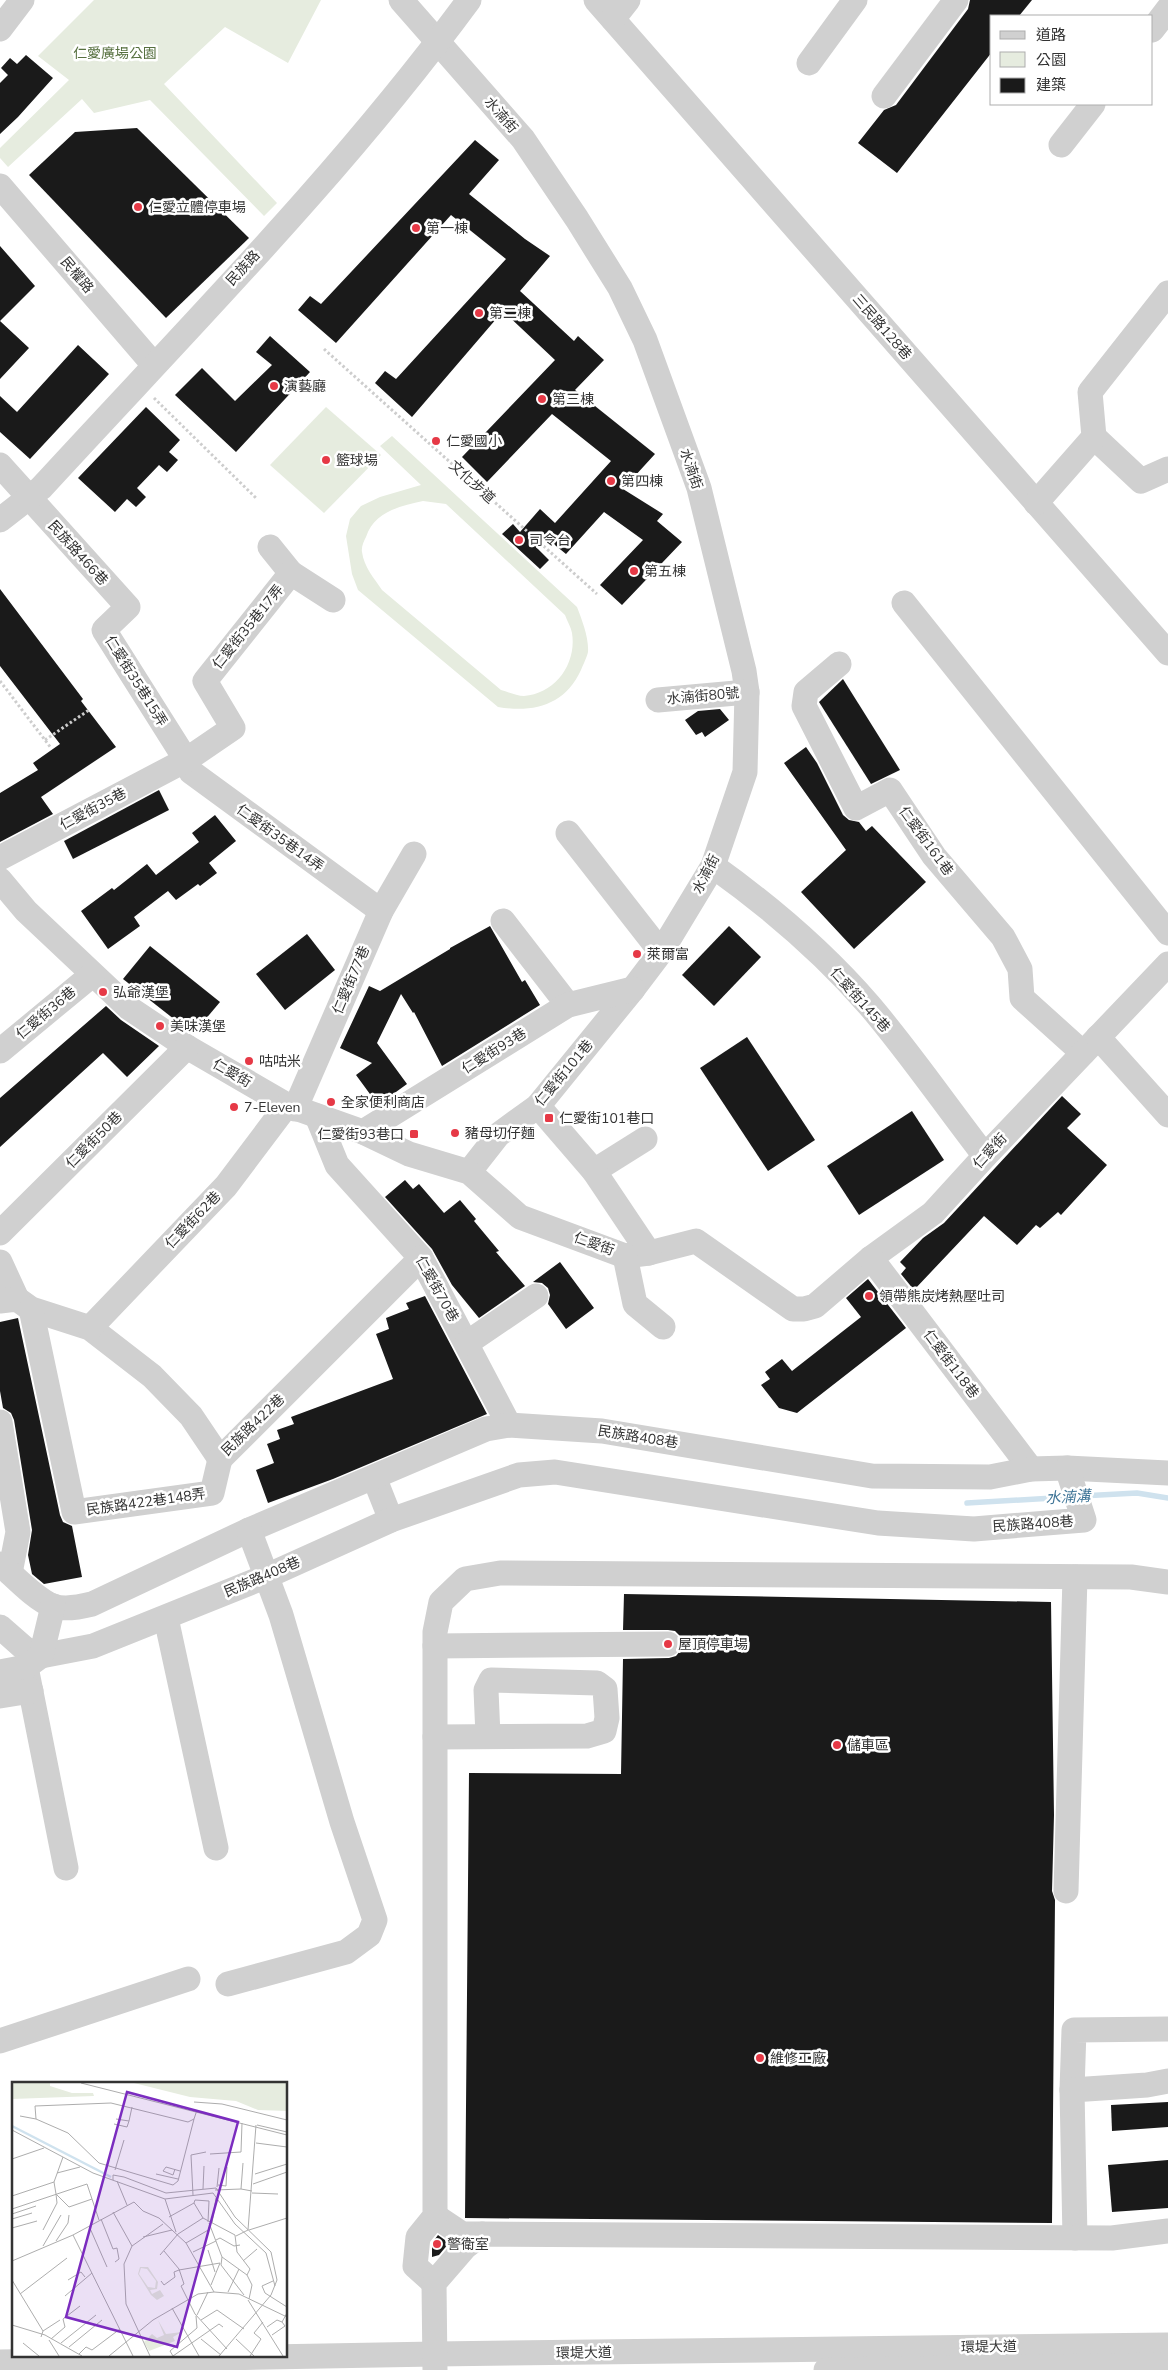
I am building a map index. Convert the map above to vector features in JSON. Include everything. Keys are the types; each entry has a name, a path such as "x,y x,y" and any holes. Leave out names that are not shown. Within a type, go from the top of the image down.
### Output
{"street":[{"path":"0,29 22,0"},
{"name":"水湳街","path":"401,0 523,139 577,219 615,281 641,332 699,488 744,671 747,692 745,772 713,866 661,952 633,989"},
{"name":"民族路","path":"0,520 29,498 305,201 438,42 469,0"},
{"name":"三民路128巷","path":"596,0 1168,654"},
{"path":"613,20 628,0"},
{"path":"809,63 855,0"},
{"path":"884,96 956,0"},
{"path":"1153,29 1168,9"},
{"path":"1060,145 1092,105"},
{"name":"民權路","path":"0,186 154,365"},
{"path":"1168,294 1090,392 1094,437 1141,480 1168,469"},
{"path":"1036,503 1094,437"},
{"name":"民族路466巷","path":"0,465 128,607"},
{"path":"270,547 292,572"},
{"name":"仁愛街35巷17弄","path":"186,760 242,724 204,681 292,572 333,600"},
{"path":"904,603 1168,933"},
{"name":"仁愛街35巷15弄","path":"128,607 104,630 186,760"},
{"name":"仁愛街161巷","path":"838,664 806,692 804,706 856,808 890,790 934,856 1002,937 1020,969 1022,998 1091,1045 1168,1115"},
{"name":"水湳街80號","path":"658,700 747,692"},
{"name":"仁愛街35巷","path":"0,858 186,760"},
{"name":"仁愛街35巷14弄","path":"186,760 191,772 380,912"},
{"path":"568,833 661,952"},
{"name":"仁愛街77巷","path":"300,1110 380,912 414,854"},
{"name":"仁愛街145巷","path":"713,866 754,895 815,950 868,1005 985,1156"},
{"name":"仁愛街","path":"0,880 26,911 129,1008 187,1047 300,1110 363,1132 410,1154 469,1172 520,1217 624,1256 649,1253 696,1241 793,1309 804,1310 815,1306 871,1258 933,1213 1168,964"},
{"path":"503,921 568,1005"},
{"name":"仁愛街36巷","path":"0,1051 92,975"},
{"name":"仁愛街93巷","path":"363,1132 568,1005 633,989"},
{"name":"仁愛街101巷","path":"469,1172 498,1135 538,1106 633,989"},
{"name":"仁愛街50巷","path":"0,1233 187,1047"},
{"path":"538,1106 594,1171 649,1253"},
{"name":"仁愛街70巷","path":"300,1110 337,1165 421,1258 509,1424"},
{"name":"仁愛街62巷","path":"90,1328 300,1110"},
{"path":"594,1171 645,1139"},
{"path":"624,1256 635,1304 663,1327"},
{"name":"民族路422巷","path":"16,1303 90,1328 152,1376 191,1416 220,1459 421,1258"},
{"name":"仁愛街118巷","path":"871,1258 1031,1469"},
{"path":"0,1262 16,1303"},
{"path":"467,1344 536,1296"},
{"name":"民族路422巷148弄","path":"16,1303 74,1512 212,1493 220,1459"},
{"path":"0,1422 18,1532 5,1569 53,1606 34,1661 31,1691 66,1868"},
{"name":"民族路408巷","path":"0,1672 93,1646 267,1576 392,1520 519,1475 555,1472 878,1523 974,1529 1084,1520 1067,1468 1031,1469 990,1478 872,1476 602,1431 509,1424 486,1429 249,1530 92,1604 76,1608 53,1606"},
{"path":"1067,1468 1168,1472"},
{"path":"374,1477 392,1520"},
{"path":"228,1984 346,1952 369,1935 375,1920 342,1822 281,1615 249,1530"},
{"path":"434,2283 414,2266 418,2237 434,2216 435,1632 442,1602 465,1579 500,1573 1130,1577 1168,1582"},
{"path":"1066,1890 1075,1577"},
{"path":"166,1618 216,1848"},
{"path":"0,1627 24,1648 34,1661"},
{"path":"435,1646 668,1644"},
{"path":"435,1737 587,1736 604,1731 607,1718 605,1690 597,1683 491,1680 486,1690 488,1736"},
{"path":"0,1696 31,1691"},
{"path":"0,2041 188,1978"},
{"path":"1075,2238 1072,2090 1074,2030 1168,2029"},
{"path":"1072,2090 1147,2085 1168,2081"},
{"path":"434,2216 462,2234 1112,2238 1168,2231"},
{"path":"435,2362 434,2283 465,2247 482,2234"},
{"name":"環堤大道","path":"0,2362 435,2362 1168,2345"},
{"name":"環堤大道","path":"826,2370 1168,2365"}],"path":[{"name":"文化步道","path":"324,349 597,594"},
{"path":"152,396 256,498"},
{"path":"0,681 51,748"},
{"path":"45,740 89,710"}],"green space":[{"name":"仁愛廣場公園","path":"94,0 321,0 288,63 225,27 164,84 277,203 264,216 150,100 94,113 82,99 8,167 0,158 0,148 69,80 38,56"},
{"name":"籃球場","path":"326,407 381,455 324,513 270,465"},
{"path":"392,436 577,607 586,635 588,652 574,682 557,699 547,704 524,709 498,707 358,590 352,574 346,536 350,519 361,506 380,497 421,485 380,446","holes":["423,501 446,504 565,615 572,633 573,645 571,656 562,675 545,690 524,696 501,690 382,590 367,567 363,557 362,546 370,528 381,516 397,508"]}],"building":[{"path":"970,0 1032,0 1020,15 990,15 990,55 897,173 858,143 884,110 896,105 968,9"},
{"path":"26,55 53,78 0,134 0,83 8,75 1,68 10,58 17,64"},
{"name":"仁愛立體停車場","path":"137,128 249,238 166,318 29,175 75,132"},
{"path":"475,140 499,160 469,194 525,239 550,256 520,291 574,341 578,336 604,360 575,390 655,454 623,489 663,514 657,521 682,542 622,605 600,585 643,540 604,512 566,554 545,537 536,547 549,560 540,569 502,534 513,524 520,532 540,509 555,523 611,461 552,414 487,482 462,457 555,360 503,311 412,417 375,383 385,371 396,379 506,259 451,215 336,343 298,310 310,296 321,304"},
{"path":"0,246 35,286 0,321"},
{"path":"0,321 29,348 0,379"},
{"name":"演藝廳","path":"270,336 310,372 236,452 175,395 202,368 235,401 272,365 256,352"},
{"path":"78,345 109,374 30,459 0,432 0,396 17,412"},
{"path":"146,407 180,440 169,452 178,460 167,472 159,465 137,488 146,497 136,507 127,499 115,512 78,478"},
{"path":"0,589 83,699 81,701 116,747 41,797 53,814 0,842 0,793 38,770 33,763 60,744 0,666"},
{"path":"843,679 900,770 871,784 819,702"},
{"path":"720,709 729,720 705,737 702,732 696,735 685,720 698,711"},
{"path":"806,747 817,763 843,815 849,820 859,822 866,831 872,826 926,882 854,949 801,892 846,850 784,763"},
{"path":"159,790 169,810 73,859 64,841"},
{"path":"215,815 236,841 209,863 217,873 200,886 198,884 176,900 168,891 134,917 140,926 108,949 81,911 112,888 114,890 147,864 156,875 199,842 192,833"},
{"path":"490,926 522,982 525,980 540,1005 442,1066 414,1012 401,994 377,1043 407,1084 378,1105 356,1075 372,1063 340,1048 369,986 380,991"},
{"path":"729,926 761,957 714,1006 682,975"},
{"path":"307,934 335,970 285,1010 256,974"},
{"path":"150,946 220,1002 193,1034 123,979"},
{"path":"106,1006 121,1020 159,1046 127,1077 103,1053 0,1147 0,1098"},
{"path":"747,1037 815,1140 768,1171 700,1068"},
{"path":"1062,1096 1081,1114 1067,1128 1107,1165 1061,1215 1058,1212 1040,1228 1036,1225 1017,1245 984,1216 914,1290 901,1274 906,1268 900,1262 923,1238 944,1223"},
{"path":"912,1111 944,1160 859,1215 827,1166"},
{"path":"405,1180 413,1189 419,1184 444,1213 460,1200 476,1219 474,1221 499,1251 496,1252 525,1286 479,1318 452,1285 432,1249 385,1197"},
{"path":"560,1262 594,1308 566,1329 548,1304 550,1295 548,1288 542,1283 533,1282"},
{"path":"868,1279 906,1328 797,1413 779,1408 761,1385 770,1379 765,1372 782,1359 792,1371 861,1317 846,1298"},
{"path":"425,1296 487,1414 333,1479 268,1503 256,1470 274,1463 267,1444 280,1439 277,1430 294,1424 291,1417 393,1379 376,1334 389,1329 386,1318 409,1309 406,1303"},
{"path":"18,1318 60,1515 63,1522 72,1526 82,1577 44,1584 32,1574 28,1555 32,1530 14,1420 11,1413 3,1408 0,1391 0,1322"},
{"name":"維修工廠","path":"624,1594 1051,1602 1054,1815 1052,1891 1055,1900 1052,2223 465,2218 469,1773 621,1774 623,1659 669,1658 676,1656 682,1644 680,1636 675,1631 623,1630"},
{"path":"1168,2102 1168,2127 1112,2131 1111,2105"},
{"path":"1168,2160 1168,2208 1112,2212 1108,2165"},
{"path":"438,2235 449,2243 439,2255 432,2257 432,2243"}],"waterway":[{"name":"水湳溝","path":"1081,1496 1137,1493 1168,1498"},
{"name":"水湳溝","path":"967,1503 1070,1497"}],"place":[{"name":"仁愛立體停車場","path":"138,207"},
{"name":"第一棟","path":"416,228"},
{"name":"第二棟","path":"479,313"},
{"name":"演藝廳","path":"274,386"},
{"name":"第三棟","path":"542,399"},
{"name":"仁愛國小","path":"436,441"},
{"name":"籃球場","path":"326,460"},
{"name":"第四棟","path":"611,481"},
{"name":"司令台","path":"519,540"},
{"name":"第五棟","path":"634,571"},
{"name":"萊爾富","path":"637,954"},
{"name":"弘爺漢堡","path":"103,992"},
{"name":"美味漢堡","path":"160,1026"},
{"name":"咕咕米","path":"249,1061"},
{"name":"全家便利商店","path":"331,1102"},
{"name":"7-Eleven","path":"234,1107"},
{"name":"仁愛街101巷口","path":"549,1118"},
{"name":"豬母切仔麵","path":"455,1133"},
{"name":"仁愛街93巷口","path":"414,1134"},
{"name":"領帶熊炭烤熱壓吐司","path":"869,1296"},
{"name":"屋頂停車場","path":"668,1644"},
{"name":"儲車區","path":"837,1745"},
{"name":"維修工廠","path":"760,2058"},
{"name":"警衛室","path":"437,2244"}]}
